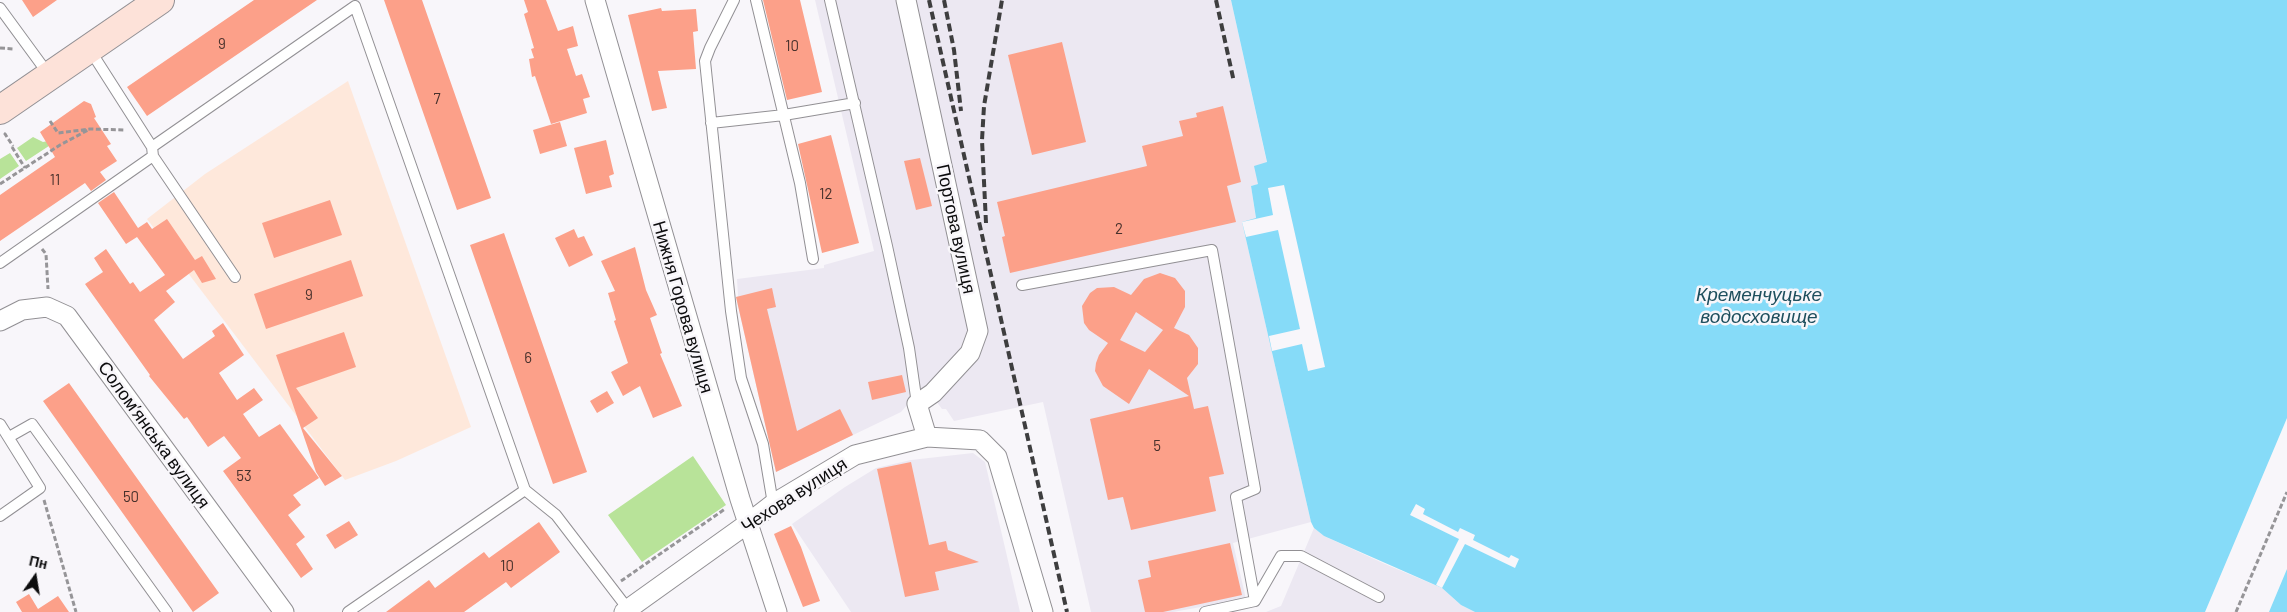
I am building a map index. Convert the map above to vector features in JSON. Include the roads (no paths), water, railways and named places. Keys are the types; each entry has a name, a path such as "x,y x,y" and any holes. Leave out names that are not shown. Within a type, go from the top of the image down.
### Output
{"street":[{"path":"0,110 160,0"},
{"name":"Нижня Горова вулиця","path":"595,0 740,499 776,612"},
{"name":"Портова вулиця","path":"906,0 978,330 970,354 932,393 918,404"},
{"name":"Соломʼянська вулиця","path":"0,321 22,310 47,307 67,316 282,611"},
{"path":"918,404 928,437"},
{"name":"Чехова вулиця","path":"626,611 773,504 855,455 928,437 980,440 997,458 1042,612"}],"lane":[{"path":"734,0 705,61 731,311 741,378 763,444 773,504"},
{"path":"756,0 784,115 813,259"},
{"path":"830,0 855,103 909,348 918,404"},
{"path":"0,263 355,6 525,490 556,515 626,611"},
{"path":"0,8 27,48 50,76"},
{"path":"89,49 141,131 152,152 235,277"},
{"path":"711,123 784,115 855,103"},
{"path":"1022,285 1212,250 1255,489 1236,497 1255,600"},
{"path":"0,424 40,488 0,516"},
{"path":"9,437 32,424 167,612"},
{"path":"348,612 525,490"},
{"path":"1205,612 1255,600 1280,556 1301,556 1379,597"}],"water":[{"name":"Кременчуцьке водосховище","path":"1231,0 2287,0 2287,612 1475,612 1461,605 1442,588 1324,536 1314,528 1311,522 1242,222 1256,218 1251,186 1258,184 1254,166 1267,162"}],"railway":[{"path":"929,0 1067,612"},
{"path":"944,0 954,50 961,111"},
{"path":"986,223 982,140 984,106 1002,0"},
{"path":"1216,0 1234,82"}]}
